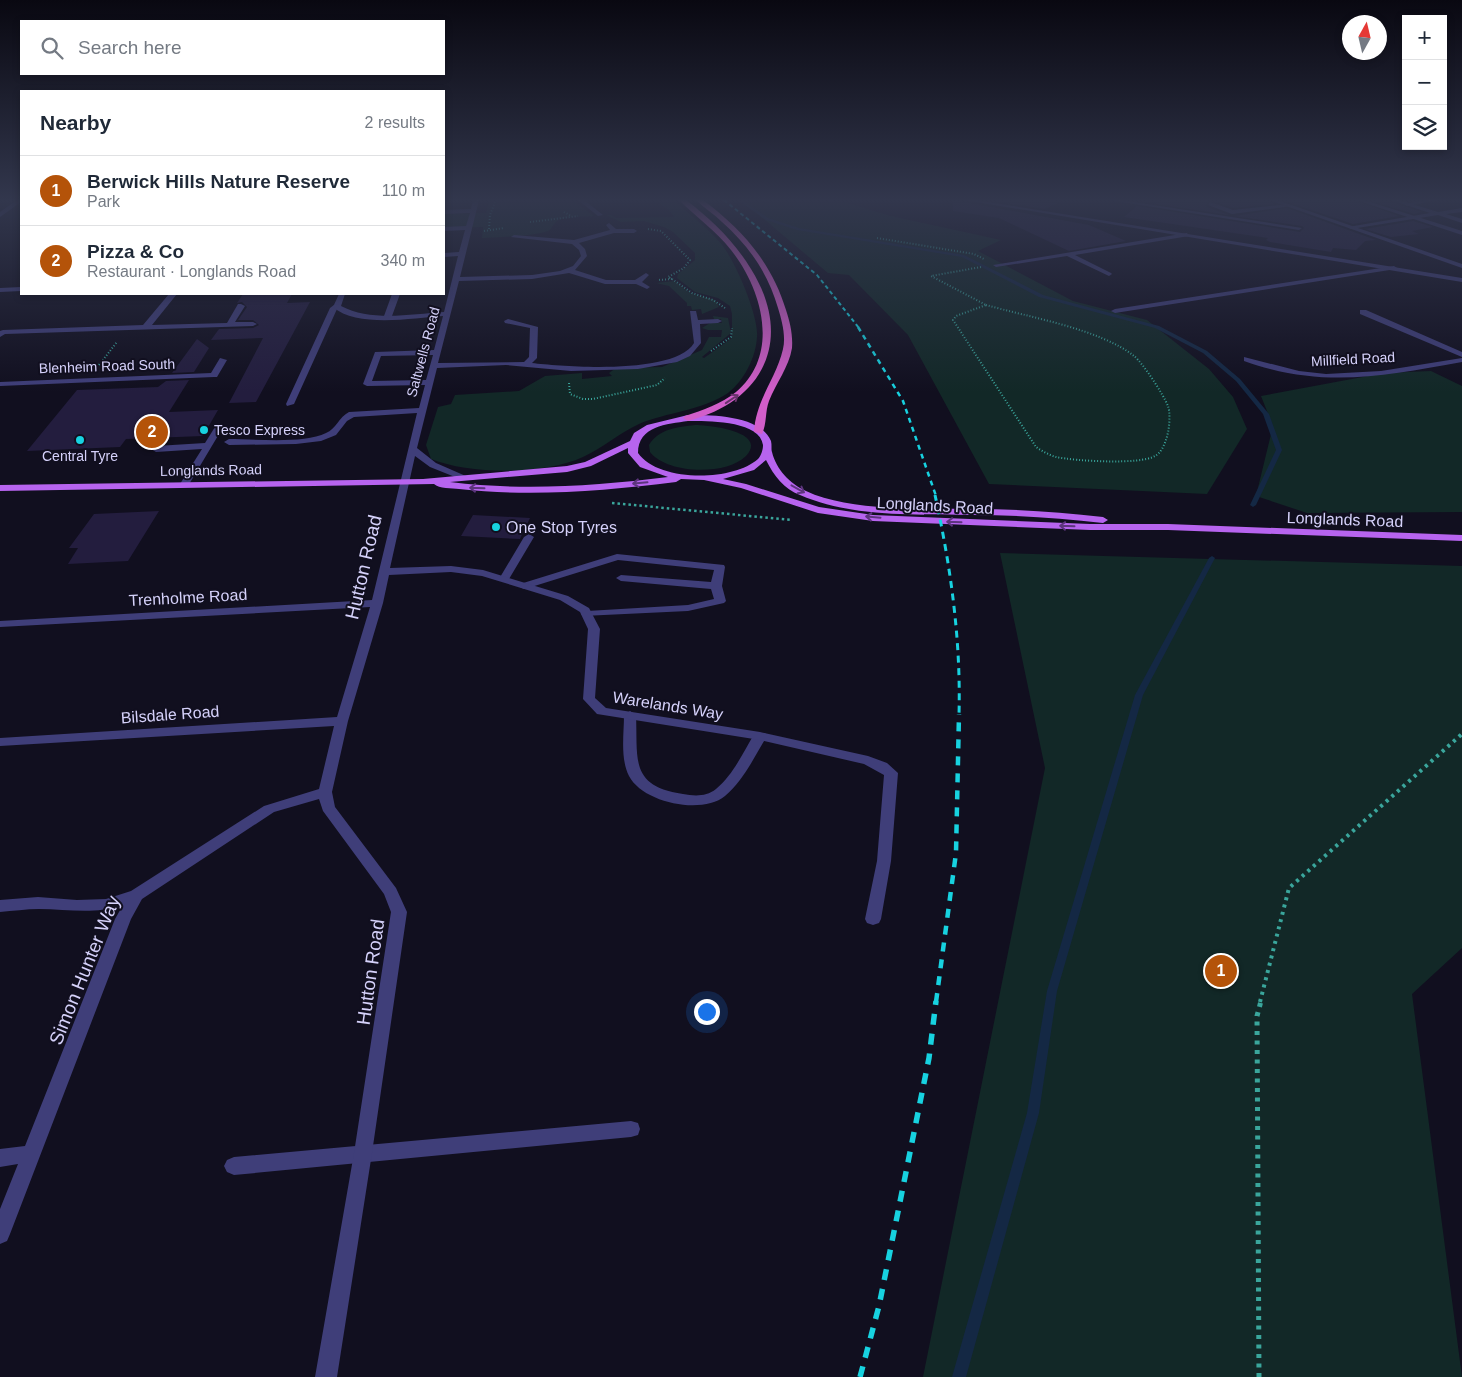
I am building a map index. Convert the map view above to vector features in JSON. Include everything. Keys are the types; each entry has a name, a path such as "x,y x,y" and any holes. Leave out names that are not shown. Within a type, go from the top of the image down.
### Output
{"highway":[{"path":"688,418 722,406 750,384 758,370 769,342 768,319 762,297 745,264"},
{"path":"760,432 762,405 780,372 788,348 787,323 762,264"}],"main road":[{"name":"Longlands Road","path":"0,488 423,482 463,477 540,473 588,464 634,442 641,433 653,426 688,418 729,420 760,432 768,442 768,452 775,468 786,483 806,494 843,504 1084,518 1168,527"},
{"name":"Longlands Road","path":"634,442 633,453 643,464 662,473 688,478"},
{"name":"Longlands Road","path":"423,482 463,488 536,490 594,488 688,478 706,478 746,470 760,462 768,452"},
{"name":"Longlands Road","path":"706,478 743,486 818,510 844,515 922,521 1168,527 1462,538"}],"street":[{"name":"Saltwells Road","path":"404,482 460,264"},
{"path":"570,271 579,264"},
{"path":"996,265 1001,264"},
{"path":"1090,264 1109,274"},
{"path":"1370,264 1462,280"},
{"path":"1115,311 1394,268"},
{"path":"456,279 528,277 570,271 605,282 637,282 647,287"},
{"path":"1444,277 1462,274"},
{"path":"637,282 646,275"},
{"path":"0,290 20,289"},
{"path":"146,327 172,295"},
{"path":"290,404 342,295"},
{"path":"388,316 396,295"},
{"path":"230,324 241,306"},
{"path":"337,307 348,313 361,315 447,314"},
{"path":"1363,312 1462,355"},
{"path":"434,366 526,364 571,369 640,366 671,362 690,353 696,347 698,340 693,313"},
{"path":"508,321 536,326 533,358 526,364"},
{"path":"695,322 718,321"},
{"path":"2,334 12,324"},
{"path":"2,334 252,324"},
{"path":"429,382 368,384 378,354 437,352"},
{"name":"Millfield Road","path":"1247,359 1277,371 1316,377 1404,370 1462,360"},
{"path":"207,386 223,360"},
{"name":"Blenheim Road South","path":"0,384 214,375"},
{"path":"229,442 313,439 335,432 344,418 352,414 422,410"},
{"path":"185,484 218,429"},
{"path":"253,441 260,429"},
{"path":"156,449 208,446"},
{"path":"412,449 433,465 463,477"},
{"name":"Hutton Road","path":"326,1377 363,1153 399,912 391,892 328,808 325,792 342,721 377,603 404,482"},
{"path":"504,580 529,537"},
{"path":"384,572 451,569 483,573 504,580 524,586 564,598 585,610 587,614 698,607 720,601 716,586 720,569 718,566 617,557 524,586"},
{"path":"621,578 716,586"},
{"name":"Trenholme Road","path":"0,624 377,603"},
{"name":"Warelands Way","path":"587,614 594,629 589,699 602,710 760,736 868,760 882,766 891,773 884,861 873,919"},
{"path":"630,715 632,767 636,777 646,788 660,794 691,800 706,799 720,793 748,757 760,736"},
{"name":"Bilsdale Road","path":"0,742 342,721"},
{"name":"Simon Hunter Way","path":"0,1234 123,920 136,895 269,809 325,792"},
{"path":"0,906 38,903 77,906 106,905 136,895"},
{"path":"234,1166 631,1129"},
{"path":"0,1158 32,1154"}],"path":[{"path":"637,282 672,279 668,277 684,268 687,264"},
{"path":"976,268 930,276 986,305 1118,346 1136,358 1168,406 1168,426 1164,448 1155,456 1138,459 1083,460 1058,457 1044,453 1036,447 953,320 956,316 986,305"},
{"path":"97,368 121,338"},
{"path":"605,502 793,520"},
{"path":"1259,1377 1257,1016 1289,888 1462,734"}],"green space":[{"path":"690,264 734,264 741,279 755,317 757,337 752,360 748,368 739,382 728,393 707,404 639,424 583,457 567,463 528,470 507,471 466,468 431,459 426,445 438,407 451,404 455,395 519,391 545,376 582,373 582,379 612,376 609,373 616,368 662,367 702,350 709,337 721,337 722,330 702,328 710,323 722,323 721,319 714,319 713,316 728,318 731,333 702,357 704,358 732,338 730,306 718,298 695,292 677,278 678,274"},
{"path":"818,264 1003,264 1073,301 1147,320 1209,369 1233,397 1247,429 1207,494 989,484 908,335 849,275 828,273"},
{"path":"674,281 690,293 715,300 719,307 702,314 701,309 692,310 691,306 687,306 687,303 669,286 656,283"},
{"path":"1431,371 1462,386 1462,512 1307,513 1256,496 1273,426 1261,396 1384,373"},
{"path":"695,425 734,431 743,435 749,441 751,447 746,456 737,462 725,467 697,470 669,465 650,452 649,445 663,432"},
{"path":"1000,553 1462,566 1462,948 1412,994 1462,1377 923,1377 1045,768"}],"building":[{"path":"242,295 291,295 287,303 310,302 256,402 229,403 263,338 211,340 219,329 253,328 259,325 253,320 238,320 247,307 242,302 237,303"},
{"path":"197,339 209,348 194,372 172,373"},
{"path":"189,380 169,412 218,410 203,436 126,439 120,447 27,451 77,390 158,387 166,381"},
{"path":"159,511 128,561 68,564 78,548 69,548 94,514"},
{"name":"One Stop Tyres","path":"473,515 530,518 520,539 461,536"}],"waterway":[{"path":"979,264 1041,296 1157,327 1205,352 1238,380 1266,414 1279,450 1253,505"},
{"path":"959,1377 1033,1113 1052,991 1139,695 1212,558"}],"railway":[{"path":"804,264 817,275 859,328"},
{"path":"858,327 903,401 936,496"},
{"path":"935,495 946,550 957,632 959,714"},
{"path":"936,1002 956,853 959,714"},
{"path":"860,1377 879,1306 929,1058 936,1001"}],"place":[{"name":"Tesco Express","path":"204,430"},
{"name":"Pizza & Co","path":"152,432"},
{"name":"Central Tyre","path":"80,440"},
{"name":"One Stop Tyres","path":"496,527"},
{"name":"Berwick Hills Nature Reserve","path":"1221,971"}]}
